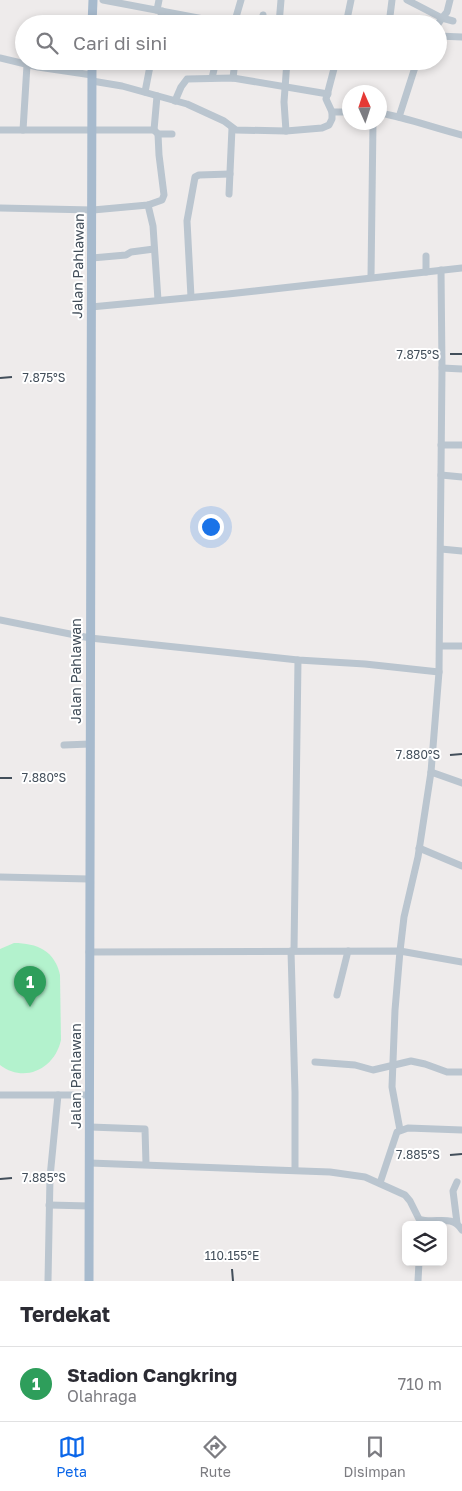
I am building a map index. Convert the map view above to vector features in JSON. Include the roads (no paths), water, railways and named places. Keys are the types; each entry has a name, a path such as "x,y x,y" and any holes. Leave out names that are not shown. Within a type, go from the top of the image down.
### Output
{"main road":[{"path":"92,0 92,15"},
{"name":"Jalan Pahlawan","path":"89,1281 91,307 93,210 90,130 92,70"}],"street":[{"path":"103,0 185,15"},
{"path":"159,0 160,15"},
{"path":"237,15 242,0"},
{"path":"280,15 281,0"},
{"path":"348,15 351,0"},
{"path":"390,15 392,0"},
{"path":"408,0 433,15"},
{"path":"445,15 450,0"},
{"path":"447,21 453,21"},
{"path":"447,36 462,36"},
{"path":"0,58 15,61"},
{"path":"23,130 27,70"},
{"path":"55,70 188,104 224,121 232,128 243,131 326,127 331,123 332,112 326,99 334,70"},
{"path":"145,92 149,70"},
{"path":"212,78 214,70"},
{"path":"233,78 234,70"},
{"path":"286,70 286,130"},
{"path":"399,117 413,70"},
{"path":"175,101 187,79 233,78 328,94"},
{"path":"0,208 93,210 148,205 161,201 164,197 156,132 157,96"},
{"path":"332,112 342,112"},
{"path":"387,115 462,135"},
{"path":"229,194 232,128"},
{"path":"0,130 90,130 172,134"},
{"path":"371,277 373,130"},
{"path":"191,297 187,221 195,177 198,175 230,174"},
{"path":"148,205 153,226 158,300"},
{"path":"92,258 126,255 131,252 154,249"},
{"path":"426,256 426,272"},
{"path":"91,307 462,268"},
{"path":"400,1130 392,1087 392,1065 400,951 404,917 419,848 430,772 439,672 441,270"},
{"path":"442,368 462,369"},
{"path":"441,445 462,445"},
{"path":"441,475 462,477"},
{"path":"440,549 462,552"},
{"path":"0,620 90,638 298,660 365,664 439,672"},
{"path":"440,646 462,646"},
{"path":"295,1170 293,951 298,660"},
{"path":"64,745 90,744"},
{"path":"430,772 462,783"},
{"path":"419,848 462,866"},
{"path":"0,877 90,878"},
{"path":"337,995 348,951"},
{"path":"89,952 400,951 462,962"},
{"path":"315,1062 355,1065 373,1070 406,1061 418,1062 447,1072 462,1072"},
{"path":"0,1095 89,1095"},
{"path":"48,1281 50,1177 58,1095"},
{"path":"90,1127 145,1129 146,1164"},
{"path":"380,1183 397,1132 400,1130 408,1128 462,1130"},
{"path":"90,1163 295,1170 346,1174 380,1183 405,1196 410,1201 419,1221"},
{"path":"457,1182 453,1191 457,1223 462,1230"},
{"path":"50,1205 89,1206"},
{"path":"447,1221 457,1223"},
{"path":"418,1281 419,1266"}],"place":[{"name":"Stadion Cangkring","path":"30,1007"}]}
